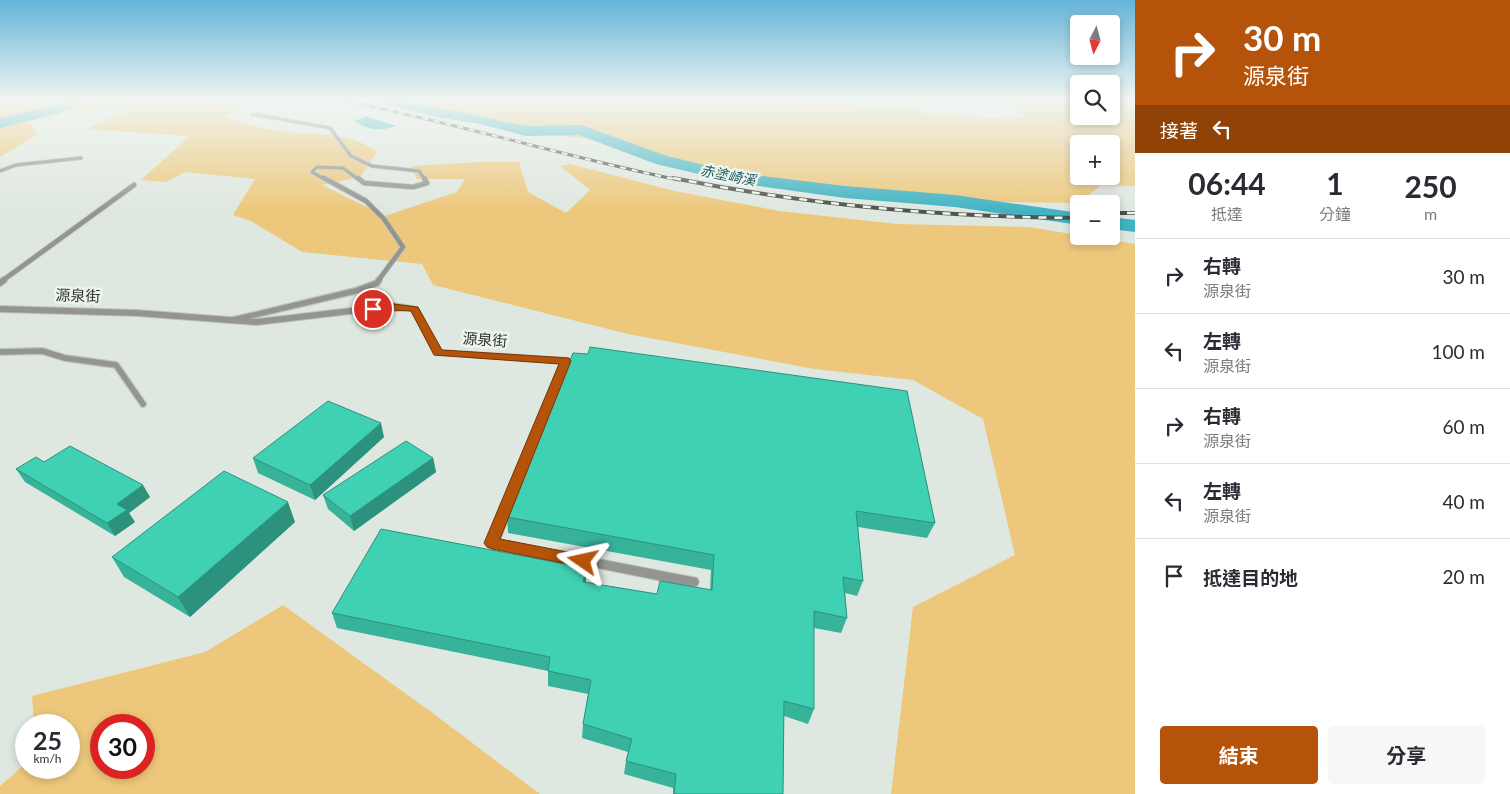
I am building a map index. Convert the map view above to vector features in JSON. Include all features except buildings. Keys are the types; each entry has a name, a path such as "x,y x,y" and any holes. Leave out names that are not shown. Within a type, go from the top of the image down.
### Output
{"street":[{"name":"源泉街","path":"0,309 137,314 257,322 393,306 414,309 438,353 566,361 492,543 692,582"}],"lane":[{"path":"227,321 355,292 377,283 403,247 384,218 366,201 312,172 317,167 343,168 364,183 413,187 427,183 419,170 372,166 352,156 337,137"},
{"path":"0,171 16,166 81,158"},
{"path":"0,283 134,186"},
{"path":"0,352 42,351 65,358 116,365 143,404"}],"shaded area":[{"path":"0,137 34,137 0,157"},
{"path":"189,137 343,137 358,141 377,152 360,177 322,185 385,216 457,192 465,179 417,179 411,166 519,162 528,192 566,213 590,190 560,166 570,164 675,191 779,211 897,224 1028,227 1070,234 1070,245 1120,245 1120,242 1135,244 1135,794 891,794 913,607 1015,555 983,419 913,380 814,369 628,334 433,285 422,264 302,252 251,221 233,215 255,179 185,172 166,182 141,180"},
{"path":"572,137 1070,137 1070,185 1101,185 1089,195 1070,195 1070,203 990,202 836,189 704,172 606,141"},
{"path":"1120,137 1135,137 1135,186 1101,185 1120,185"},
{"path":"283,605 434,714 540,794 0,794 0,786 15,773 15,779 80,779 80,714 33,714 32,696 205,652"}],"waterway":[{"name":"赤塗崎溪","path":"600,137 662,160 737,178 845,192 955,201 1070,218"},
{"name":"赤塗崎溪","path":"1120,224 1135,226"}],"railway":[{"path":"498,137 679,180"},
{"path":"673,178 774,195 875,208 977,215 1070,218"},
{"path":"1120,213 1135,213"}],"route":[{"path":"373,309 393,306 414,309 438,353 566,361 492,543 583,561"}]}
